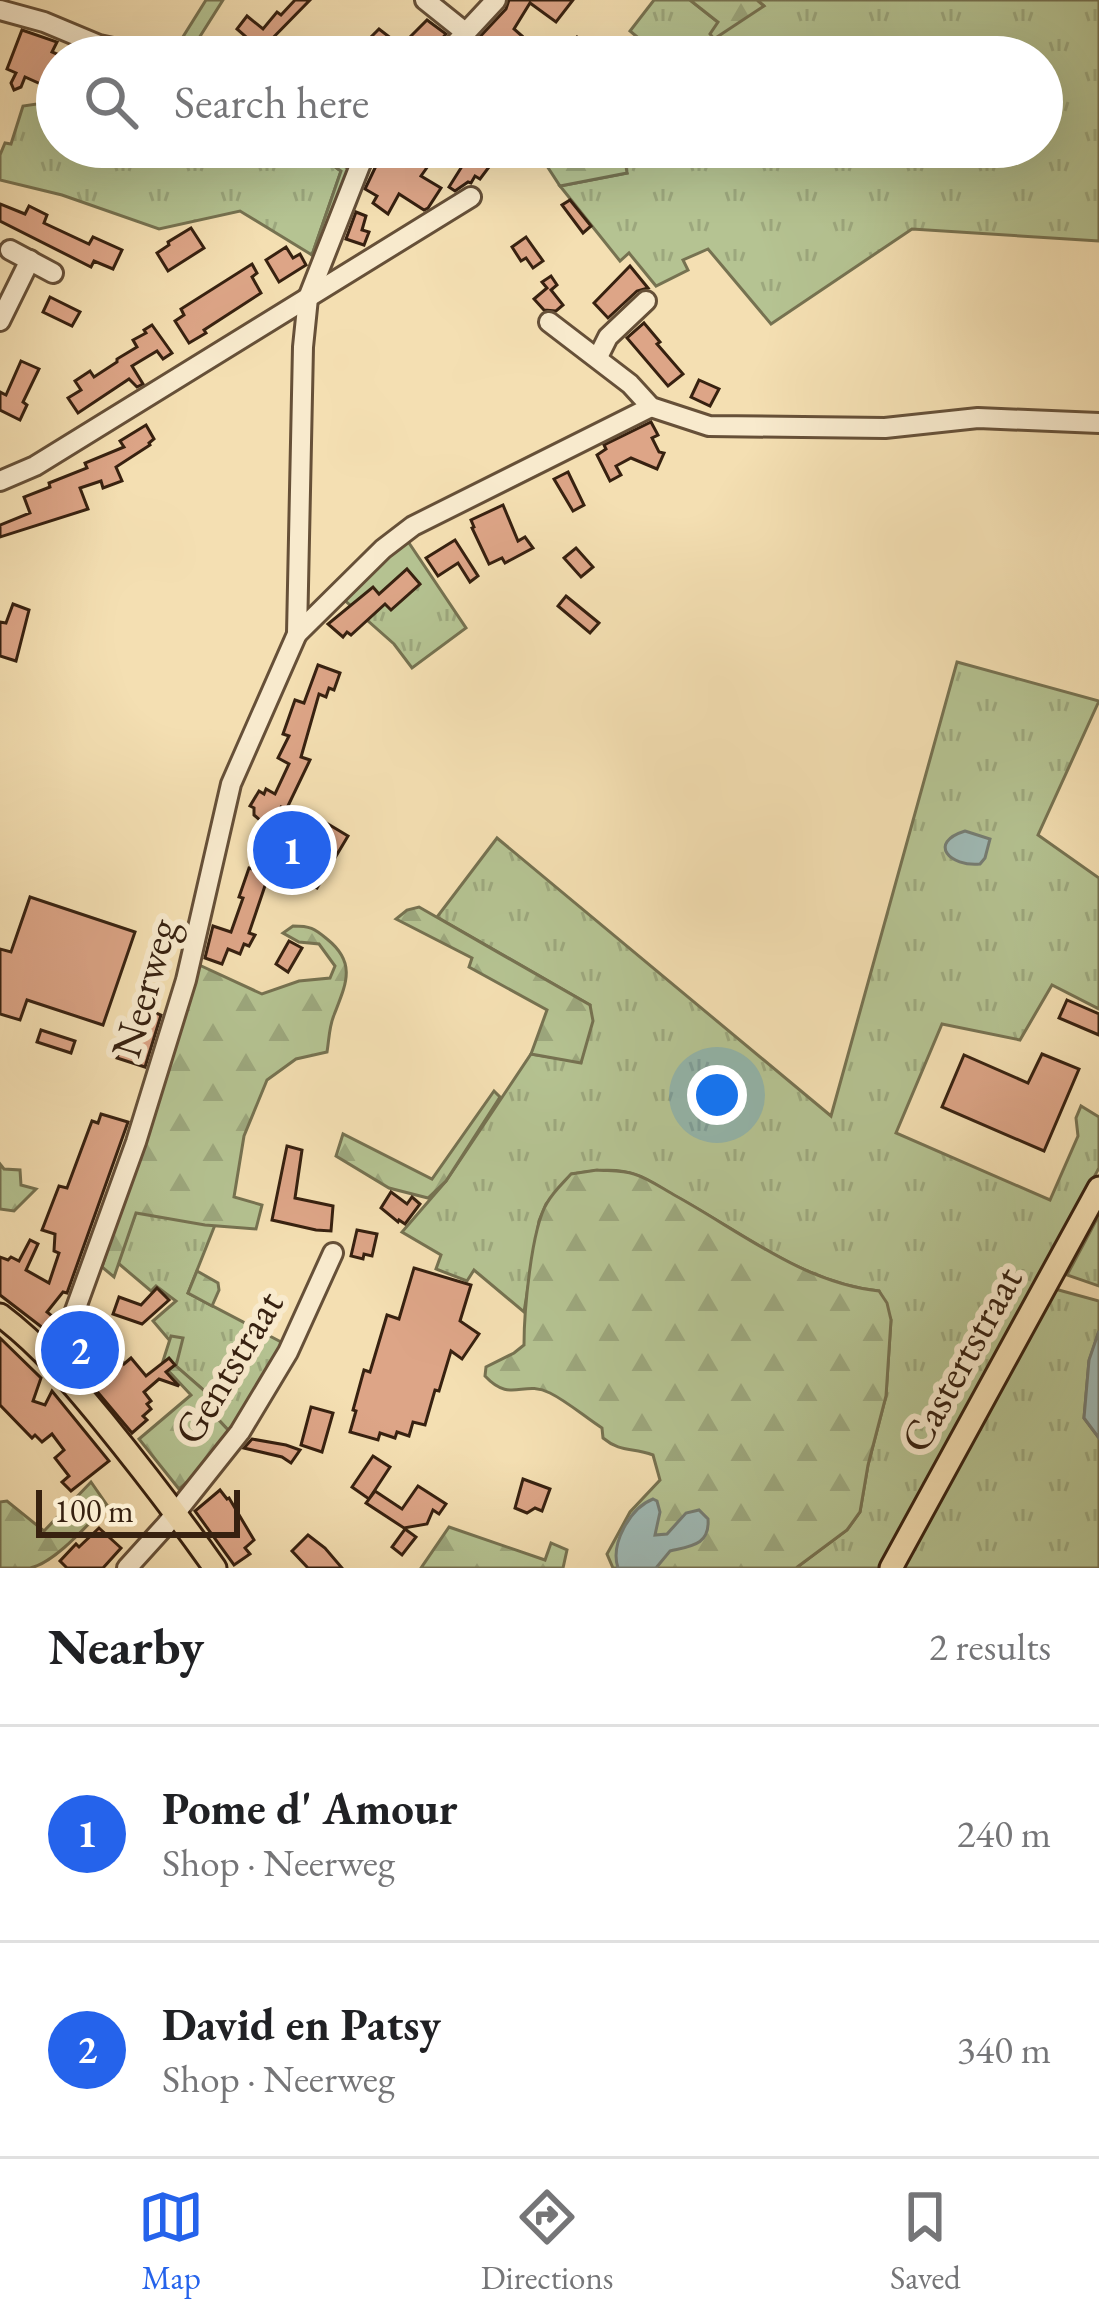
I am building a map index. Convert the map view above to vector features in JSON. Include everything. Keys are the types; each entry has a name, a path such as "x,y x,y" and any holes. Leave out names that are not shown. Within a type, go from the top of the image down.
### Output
{"main road":[{"name":"Castertstraat","path":"892,1568 1099,1188"},
{"path":"0,1315 51,1360 176,1512 215,1568"}],"street":[{"path":"425,0 465,32"},
{"path":"461,36 496,0"},
{"path":"0,10 77,36"},
{"name":"Neerweg","path":"298,634 308,298 360,168"},
{"path":"0,481 35,466 471,197"},
{"path":"10,250 53,273"},
{"path":"0,321 30,260"},
{"path":"598,357 608,337 646,301"},
{"path":"549,322 598,357 651,407 709,426 885,428 977,418 1099,423"},
{"name":"Neerweg","path":"51,1360 64,1341 143,1120 186,980 231,784 298,634 383,549 413,526 651,407"},
{"name":"Gentstraat","path":"128,1568 240,1432 288,1352 333,1252"}],"green space":[{"path":"206,0 223,0 200,36 184,36"},
{"path":"654,0 690,0 719,23 763,5 757,0 1099,0 1099,241 912,229 771,324 708,249 683,260 688,270 656,286 629,253 620,261 560,186 627,173 625,168 1063,168 1063,36 636,36 630,31"},
{"path":"690,0 757,0 764,6 712,36 718,22"},
{"path":"36,104 36,168 337,168 341,171 312,255 240,211 159,229 62,195 0,180 0,155 5,143 11,144 23,106"},
{"path":"337,168 350,168 317,258 312,255 341,171"},
{"path":"548,168 626,168 627,173 560,186"},
{"path":"407,540 466,628 412,668 394,644 341,597"},
{"path":"957,662 1099,701 1038,835 1099,878 1099,1009 1052,985 1020,1040 942,1024 896,1133 1050,1200 1078,1136 1076,1118 1081,1106 1099,1117 1099,1168 880,1568 796,1568 847,1530 860,1512 886,1396 891,1320 879,1291 799,1267 646,1180 612,1170 572,1174 546,1204 524,1312 474,1270 467,1281 436,1269 441,1255 402,1232 446,1181 531,1054 581,1062 590,1005 437,917 497,838 831,1116"},
{"path":"419,907 590,1005 593,1021 581,1063 531,1054 547,1010 469,967 472,958 396,919"},
{"path":"293,926 312,928 327,939 342,957 346,974 327,1052 296,1059 267,1080 244,1136 234,1197 262,1205 256,1229 136,1213 114,1277 102,1267 197,964 262,994 299,981 330,978 335,966 319,944 299,942 283,933"},
{"path":"494,1091 500,1097 446,1181 428,1198 389,1188 336,1156 343,1134 432,1179"},
{"path":"0,1164 4,1169 20,1170 21,1185 36,1189 14,1211 0,1209"},
{"path":"597,1170 645,1178 773,1254 824,1278 879,1291 887,1303 891,1320 886,1396 860,1512 847,1530 796,1568 613,1568 607,1554 630,1512 660,1480 653,1455 609,1443 602,1428 550,1393 502,1388 485,1376 486,1367 524,1345 533,1251 547,1203 571,1174"},
{"path":"136,1212 215,1225 188,1293 283,1343 229,1431 216,1417 215,1400 175,1366 172,1336 170,1341 153,1321 176,1301 156,1286 151,1291 118,1263"},
{"path":"1099,1215 1099,1286 1067,1275"},
{"path":"197,1271 218,1283 212,1306 188,1293"},
{"path":"1055,1289 1099,1301 1099,1331 1089,1361 1084,1418 1099,1438 1099,1568 904,1568"},
{"path":"171,1336 183,1338 176,1366 215,1400 216,1417 229,1431 203,1469 179,1489 139,1439 191,1395 162,1364"},
{"path":"91,1482 107,1505 71,1541 40,1565 0,1568 0,1502 7,1501 44,1531"},
{"path":"449,1527 545,1560 551,1543 567,1550 563,1568 421,1568"}],"water":[{"path":"965,831 990,839 980,864 960,862 947,853 947,842"},
{"path":"1099,1331 1099,1438 1084,1418 1089,1360"},
{"path":"653,1499 660,1512 655,1535 667,1534 686,1513 699,1510 708,1519 706,1534 698,1543 670,1551 656,1568 618,1568 617,1548 624,1528"}],"building":[{"path":"295,0 310,0 275,36 245,36 237,29 247,16 263,29 277,12 281,15"},
{"path":"509,0 573,0 556,22 530,3 514,29 522,36 481,36"},
{"path":"427,20 446,34 444,36 411,36"},
{"path":"22,30 40,36 36,82 25,77 14,90 11,83 16,73 7,69"},
{"path":"375,168 427,168 421,176 441,188 424,210 399,194 388,214 373,203 377,196 365,189"},
{"path":"461,168 488,168 480,179 475,176 455,191 449,187"},
{"path":"570,200 591,226 583,233 562,205"},
{"path":"0,204 25,214 29,206 47,215 44,223 89,244 93,237 122,250 113,269 94,261 91,267 0,221"},
{"path":"356,212 366,216 362,230 369,232 364,245 346,239"},
{"path":"191,228 204,248 168,271 157,253"},
{"path":"526,237 543,261 533,268 512,247"},
{"path":"286,247 293,258 300,254 306,265 279,282 266,260"},
{"path":"252,264 257,273 252,277 261,293 189,343 175,321 184,315 181,309"},
{"path":"630,266 648,288 637,291 608,318 594,303"},
{"path":"551,276 557,285 551,290 563,305 556,311 544,310 534,299 547,288 542,282"},
{"path":"50,297 80,312 72,326 43,312"},
{"path":"644,323 683,374 668,386 627,338"},
{"path":"152,325 172,353 163,359 157,351 132,366 143,384 137,387 129,379 78,413 68,398 81,390 75,381 90,371 94,377 117,362 137,347 133,340"},
{"path":"21,361 39,369 20,420 0,410 0,392 6,395"},
{"path":"699,380 719,389 710,406 691,397"},
{"path":"651,422 658,435 652,438 664,453 657,469 631,458 616,466 621,475 610,481 597,455 606,449 604,445"},
{"path":"146,425 154,439 116,467 122,481 103,488 101,481 80,488 88,509 0,537 0,525 30,513 24,497 124,447 120,441"},
{"path":"568,472 584,505 573,511 554,479"},
{"path":"503,505 518,541 525,537 533,548 505,563 502,558 489,564 471,520"},
{"path":"455,540 478,576 470,582 458,563 438,576 426,558"},
{"path":"576,548 593,567 581,577 564,558"},
{"path":"407,569 420,584 391,610 385,604 343,637 328,624 373,587 379,594"},
{"path":"566,596 599,623 590,633 558,606"},
{"path":"13,604 29,610 16,661 0,656 0,622 6,623"},
{"path":"318,665 340,673 334,690 329,688 326,697 319,694 301,757 310,760 286,810 281,807 269,828 250,806 259,791 275,794 289,764 278,758 289,736 283,734 295,700 304,703"},
{"path":"313,815 348,836 317,888 291,873 298,861 283,852 303,818 310,822"},
{"path":"249,868 269,874 249,933 255,935 240,954 228,949 222,964 205,958 213,926 231,932"},
{"path":"30,897 135,932 103,1025 27,1000 20,1020 0,1014 0,949 11,952"},
{"path":"289,941 302,948 288,972 276,964"},
{"path":"1067,1000 1099,1014 1099,1035 1059,1018"},
{"path":"144,1008 161,1015 145,1067 117,1058 123,1039 133,1043"},
{"path":"41,1030 75,1041 71,1053 37,1042"},
{"path":"1042,1054 1079,1069 1044,1151 942,1107 964,1055 1028,1083"},
{"path":"101,1114 128,1122 67,1293 47,1312 57,1320 52,1335 0,1295 0,1257 19,1261 30,1240 38,1244 26,1270 49,1283 59,1253 54,1251 55,1234 42,1230 59,1186 67,1188 92,1121 98,1123"},
{"path":"287,1146 302,1150 295,1198 333,1206 331,1231 272,1220"},
{"path":"391,1192 407,1204 412,1197 420,1204 405,1224 381,1208"},
{"path":"357,1230 377,1234 372,1256 351,1256"},
{"path":"414,1268 471,1285 460,1321 479,1334 462,1359 451,1351 425,1425 413,1422 409,1436 380,1433 378,1440 350,1432 364,1370 370,1372 387,1315 399,1319"},
{"path":"157,1288 169,1300 142,1324 113,1314 119,1297 141,1305"},
{"path":"97,1313 109,1319 100,1345 114,1361 119,1356 124,1364 131,1358 146,1376 169,1358 175,1365 166,1372 179,1386 159,1379 144,1392 151,1409 143,1416 147,1420 132,1433 69,1358 87,1317 94,1321"},
{"path":"0,1338 41,1378 33,1401 45,1405 52,1391 109,1461 71,1491 62,1482 69,1476 55,1458 64,1450 52,1434 42,1442 35,1435 32,1438 0,1405"},
{"path":"311,1407 333,1413 322,1452 301,1445"},
{"path":"252,1439 300,1450 291,1463 244,1448"},
{"path":"373,1456 390,1467 369,1499 352,1487"},
{"path":"523,1479 550,1489 542,1511 535,1508 527,1513 515,1508"},
{"path":"418,1486 446,1504 439,1514 433,1510 427,1524 404,1528 366,1503 375,1491 402,1509"},
{"path":"220,1490 254,1540 245,1548 250,1554 234,1565 195,1511"},
{"path":"99,1528 121,1548 103,1568 67,1568 60,1561"},
{"path":"405,1529 416,1537 402,1555 392,1547"},
{"path":"308,1535 342,1568 308,1568 292,1551"}],"place":[{"name":"Pome d' Amour","path":"292,850"},
{"name":"David en Patsy","path":"80,1350"}]}
